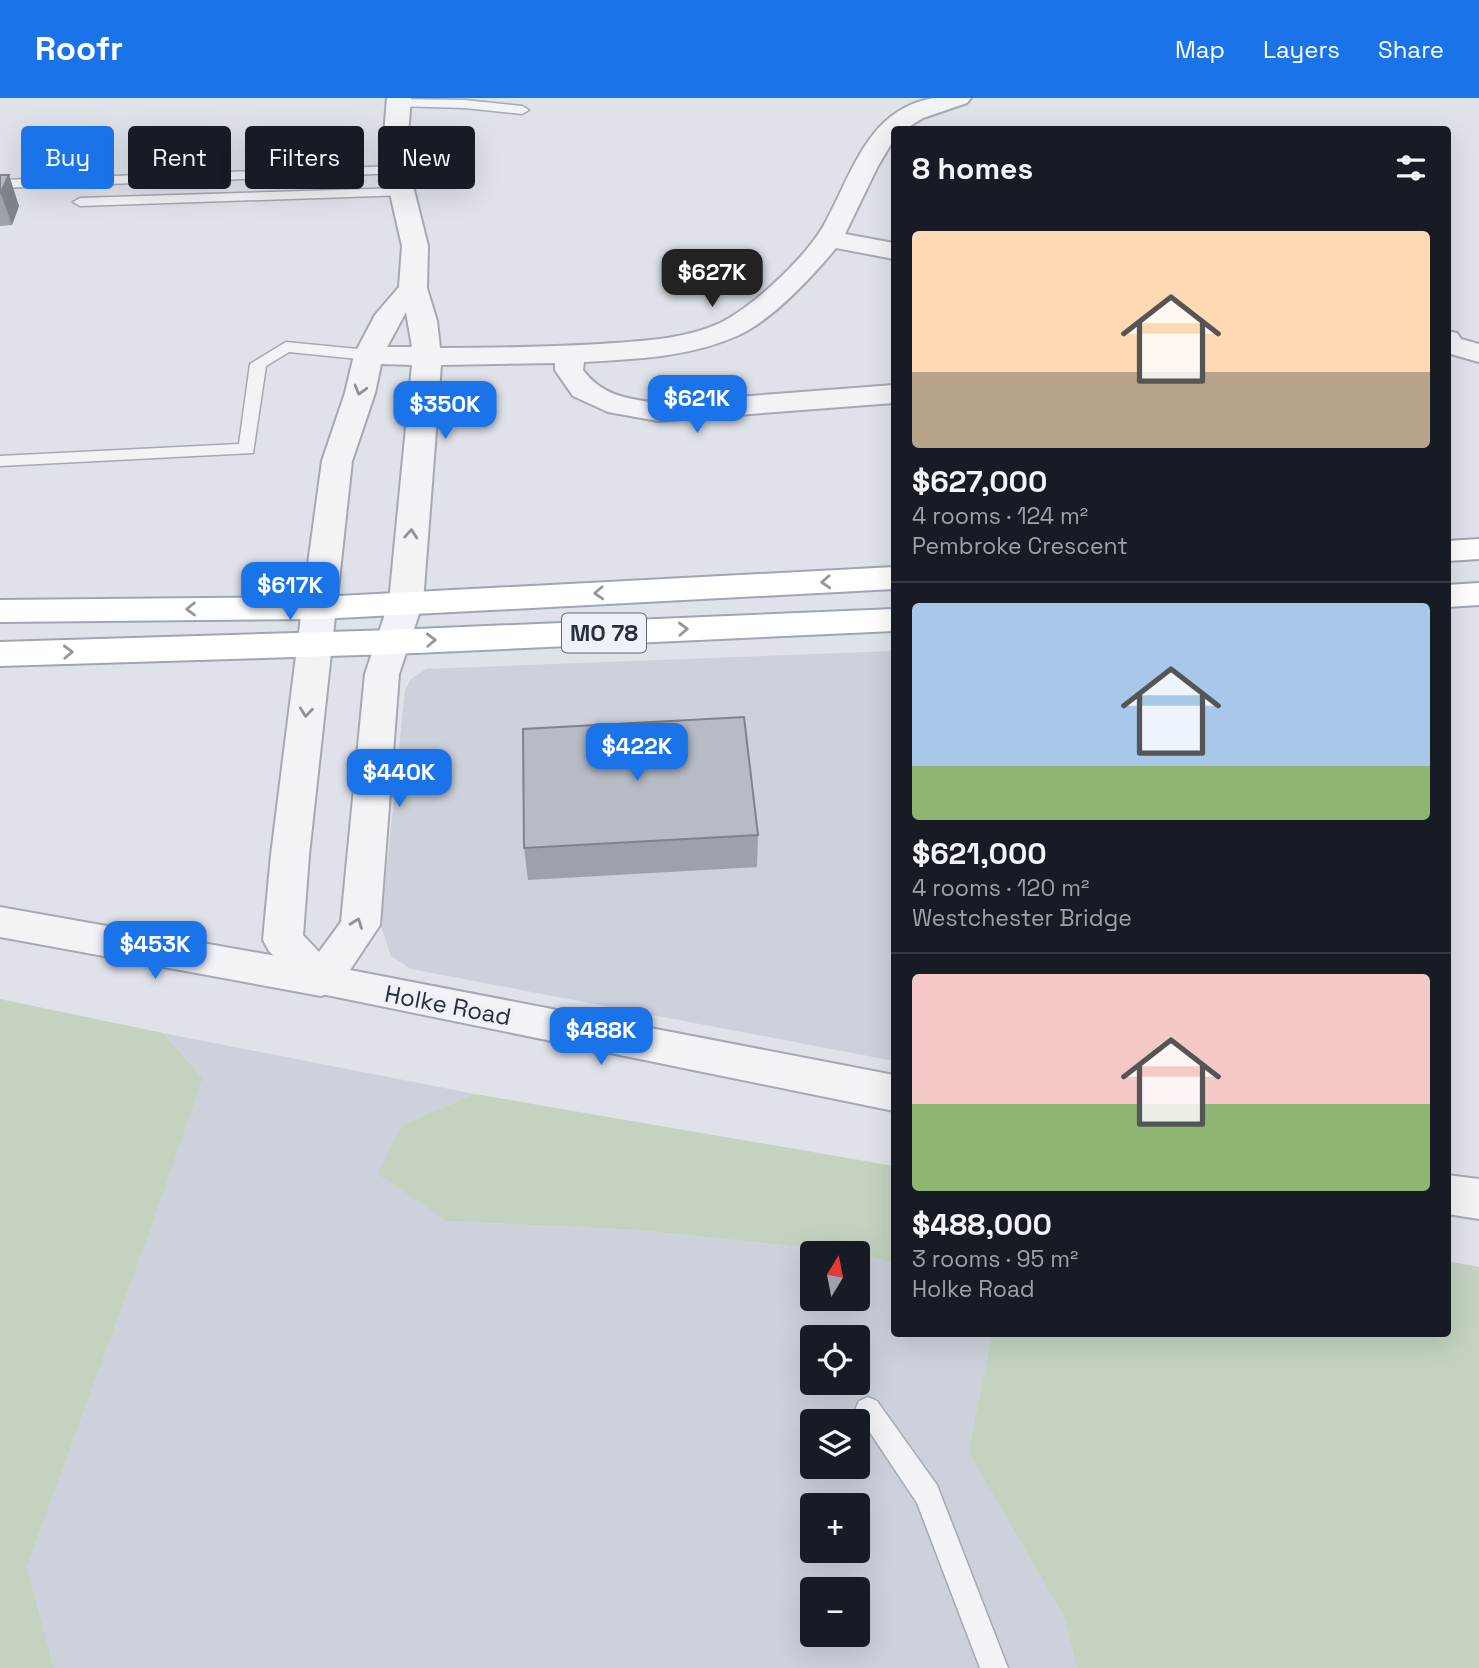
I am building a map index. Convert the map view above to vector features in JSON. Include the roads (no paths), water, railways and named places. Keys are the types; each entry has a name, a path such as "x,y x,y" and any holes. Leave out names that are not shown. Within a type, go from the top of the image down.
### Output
{"main road":[{"path":"1451,551 1479,549"},
{"name":"MO 78","path":"0,611 319,608 891,578"},
{"path":"1451,596 1479,594"},
{"name":"MO 78","path":"0,654 393,642 891,620"}],"street":[{"path":"902,126 925,109 959,98"},
{"path":"397,126 399,100"},
{"path":"368,355 571,355 684,344 732,328 763,306 829,239 879,144 891,134"},
{"path":"402,189 415,246 413,288 423,321 427,356 406,602 382,674 360,925 321,980 283,940 323,561 337,461 360,393 368,355 389,315 413,288"},
{"path":"829,239 891,250"},
{"path":"1451,345 1479,353"},
{"path":"571,355 569,370 583,390 618,406 658,412 891,394"},
{"name":"Holke Road","path":"0,922 321,980 891,1092"},
{"path":"1451,1195 1479,1199"}],"lane":[{"path":"399,100 522,110"},
{"path":"0,184 378,181"},
{"path":"80,202 378,182"},
{"path":"0,461 247,449 258,364 286,347 368,355"},
{"path":"870,1413 927,1495 994,1668"}]}
